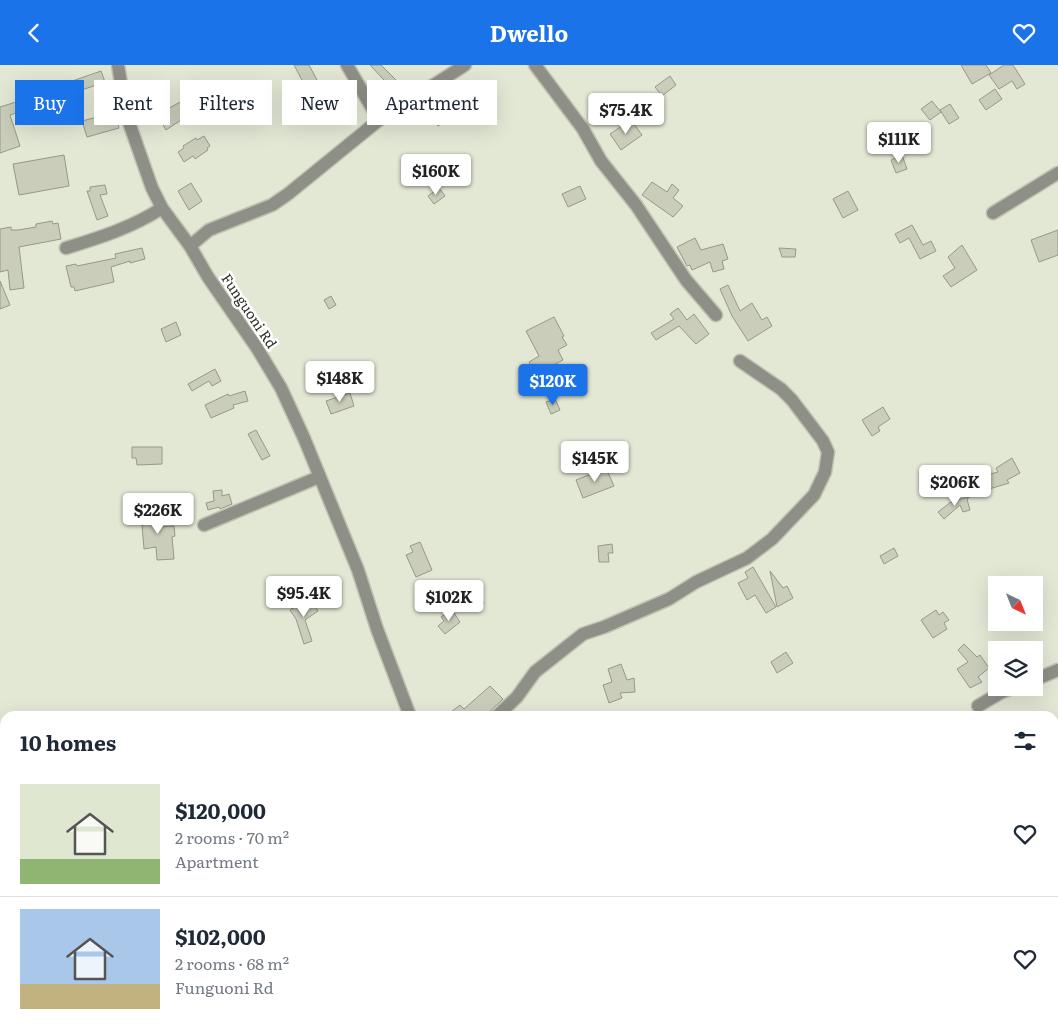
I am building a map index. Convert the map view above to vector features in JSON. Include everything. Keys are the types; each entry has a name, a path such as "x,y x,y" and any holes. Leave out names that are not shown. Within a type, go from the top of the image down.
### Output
{"street":[{"name":"Funguoni Rd","path":"118,65 126,114 152,188 162,208 190,245 208,277 281,388 304,438 358,570 377,629 408,711"},
{"path":"347,65 367,99"},
{"path":"442,80 465,65"},
{"path":"535,65 583,129 601,161 636,205 686,280 716,315"},
{"path":"190,245 209,230 277,201 373,125"},
{"path":"993,213 1058,173"},
{"path":"66,248 93,240 144,220 162,208"},
{"path":"502,711 517,697 535,672 583,634 669,599 696,582 747,558 772,539 814,495 825,472 827,462 828,452 823,441 792,400 781,389 740,361"},
{"path":"204,525 319,477"},
{"path":"1043,676 1058,670"},
{"path":"978,706 995,696"}],"building":[{"path":"294,65 309,65 317,80 302,80"},
{"path":"370,65 381,65 396,80 384,80"},
{"path":"961,65 986,65 991,73 972,84"},
{"path":"1004,65 1013,65 1025,84 1017,89 1012,81 999,89 989,75"},
{"path":"101,71 104,80 94,80 94,86 84,89 84,80 75,80"},
{"path":"670,76 676,85 662,96 655,87"},
{"path":"995,89 1002,99 986,110 979,100"},
{"path":"932,101 941,112 930,120 921,109"},
{"path":"15,102 15,113 10,115 20,146 0,153 0,107"},
{"path":"180,102 180,121 166,130 163,125 170,125 170,108"},
{"path":"950,104 959,118 949,124 940,110"},
{"path":"94,118 94,125 118,125 119,128 87,137 83,125 84,120"},
{"path":"631,120 642,135 621,150 610,134"},
{"path":"204,136 210,146 207,148 208,150 195,159 193,156 184,162 178,152 184,148 183,146 196,138 197,140"},
{"path":"64,155 69,186 19,195 13,164"},
{"path":"902,155 907,169 896,173 891,160"},
{"path":"652,182 667,192 672,184 679,190 673,198 683,206 673,217 642,195"},
{"path":"191,183 202,201 189,210 178,191"},
{"path":"105,185 107,194 100,195 108,216 97,220 87,191 90,191 90,187"},
{"path":"580,186 586,199 568,207 562,194"},
{"path":"439,188 445,196 434,204 428,196"},
{"path":"848,191 858,210 843,218 833,199"},
{"path":"52,221 53,224 58,223 61,239 19,247 24,288 10,290 8,270 0,272 0,229 11,227 11,230 18,230 36,227 36,224"},
{"path":"912,225 923,245 931,241 936,251 920,259 909,238 900,243 895,234"},
{"path":"1058,230 1058,255 1039,262 1031,240"},
{"path":"695,238 701,250 723,244 728,259 722,261 724,269 713,272 710,262 692,270 690,265 687,266 677,247"},
{"path":"962,245 977,270 951,287 943,276 955,268 948,257"},
{"path":"142,248 145,259 111,267 114,282 75,291 74,287 71,287 66,266 76,264 77,266 116,258 115,254"},
{"path":"779,248 796,249 795,257 782,257"},
{"path":"0,281 10,305 0,309"},
{"path":"728,285 740,311 752,303 762,320 767,317 772,326 748,341 732,316 720,289"},
{"path":"331,296 336,305 329,309 324,300"},
{"path":"678,308 687,320 694,314 709,334 696,344 679,326 656,340 651,333 674,319 670,314"},
{"path":"554,317 567,345 558,350 563,360 536,374 529,362 539,356 526,331"},
{"path":"176,322 181,335 166,342 161,329"},
{"path":"215,369 221,381 212,386 209,381 192,391 188,384"},
{"path":"245,391 248,401 233,405 234,408 211,418 205,405 228,394 229,396"},
{"path":"350,393 354,406 331,414 326,401"},
{"path":"555,399 560,410 551,414 546,402"},
{"path":"883,407 890,419 878,427 880,431 872,436 862,420"},
{"path":"256,430 270,456 262,460 248,434"},
{"path":"132,447 162,447 162,464 137,465 136,458 132,458"},
{"path":"1012,458 1020,473 1007,480 1009,483 976,493 972,479 998,472 996,468"},
{"path":"606,468 614,486 583,498 576,480"},
{"path":"222,490 222,496 229,494 232,504 220,509 219,507 208,510 206,503 214,501 213,491"},
{"path":"971,496 967,499 970,510 963,512 960,505 944,519 938,512 951,502"},
{"path":"144,510 161,510 160,527 174,526 175,536 172,537 174,559 157,560 156,547 144,549 142,525 144,525"},
{"path":"420,542 432,570 416,577 406,555 413,552 410,546"},
{"path":"612,544 613,553 608,553 609,562 599,562 598,546"},
{"path":"894,548 898,556 884,564 880,556"},
{"path":"753,567 776,607 766,613 755,595 747,600 738,583 748,578 745,572"},
{"path":"770,571 783,588 787,586 793,598 777,607"},
{"path":"423,596 425,607 417,608 415,597"},
{"path":"479,596 484,603 475,610 470,603"},
{"path":"309,598 318,611 305,620 312,641 304,644 296,619 290,610"},
{"path":"452,610 460,622 445,634 438,626 444,621 441,617"},
{"path":"936,610 939,615 943,612 949,620 944,623 947,629 933,638 921,620"},
{"path":"964,644 977,657 980,655 988,667 988,669 978,677 982,682 970,688 957,669 968,662 958,650"},
{"path":"786,652 793,663 777,673 771,662"},
{"path":"621,664 627,680 634,678 635,692 620,693 622,698 609,703 603,685 612,682 608,669"},
{"path":"490,686 503,699 490,711 452,711 460,705 464,709"}]}
